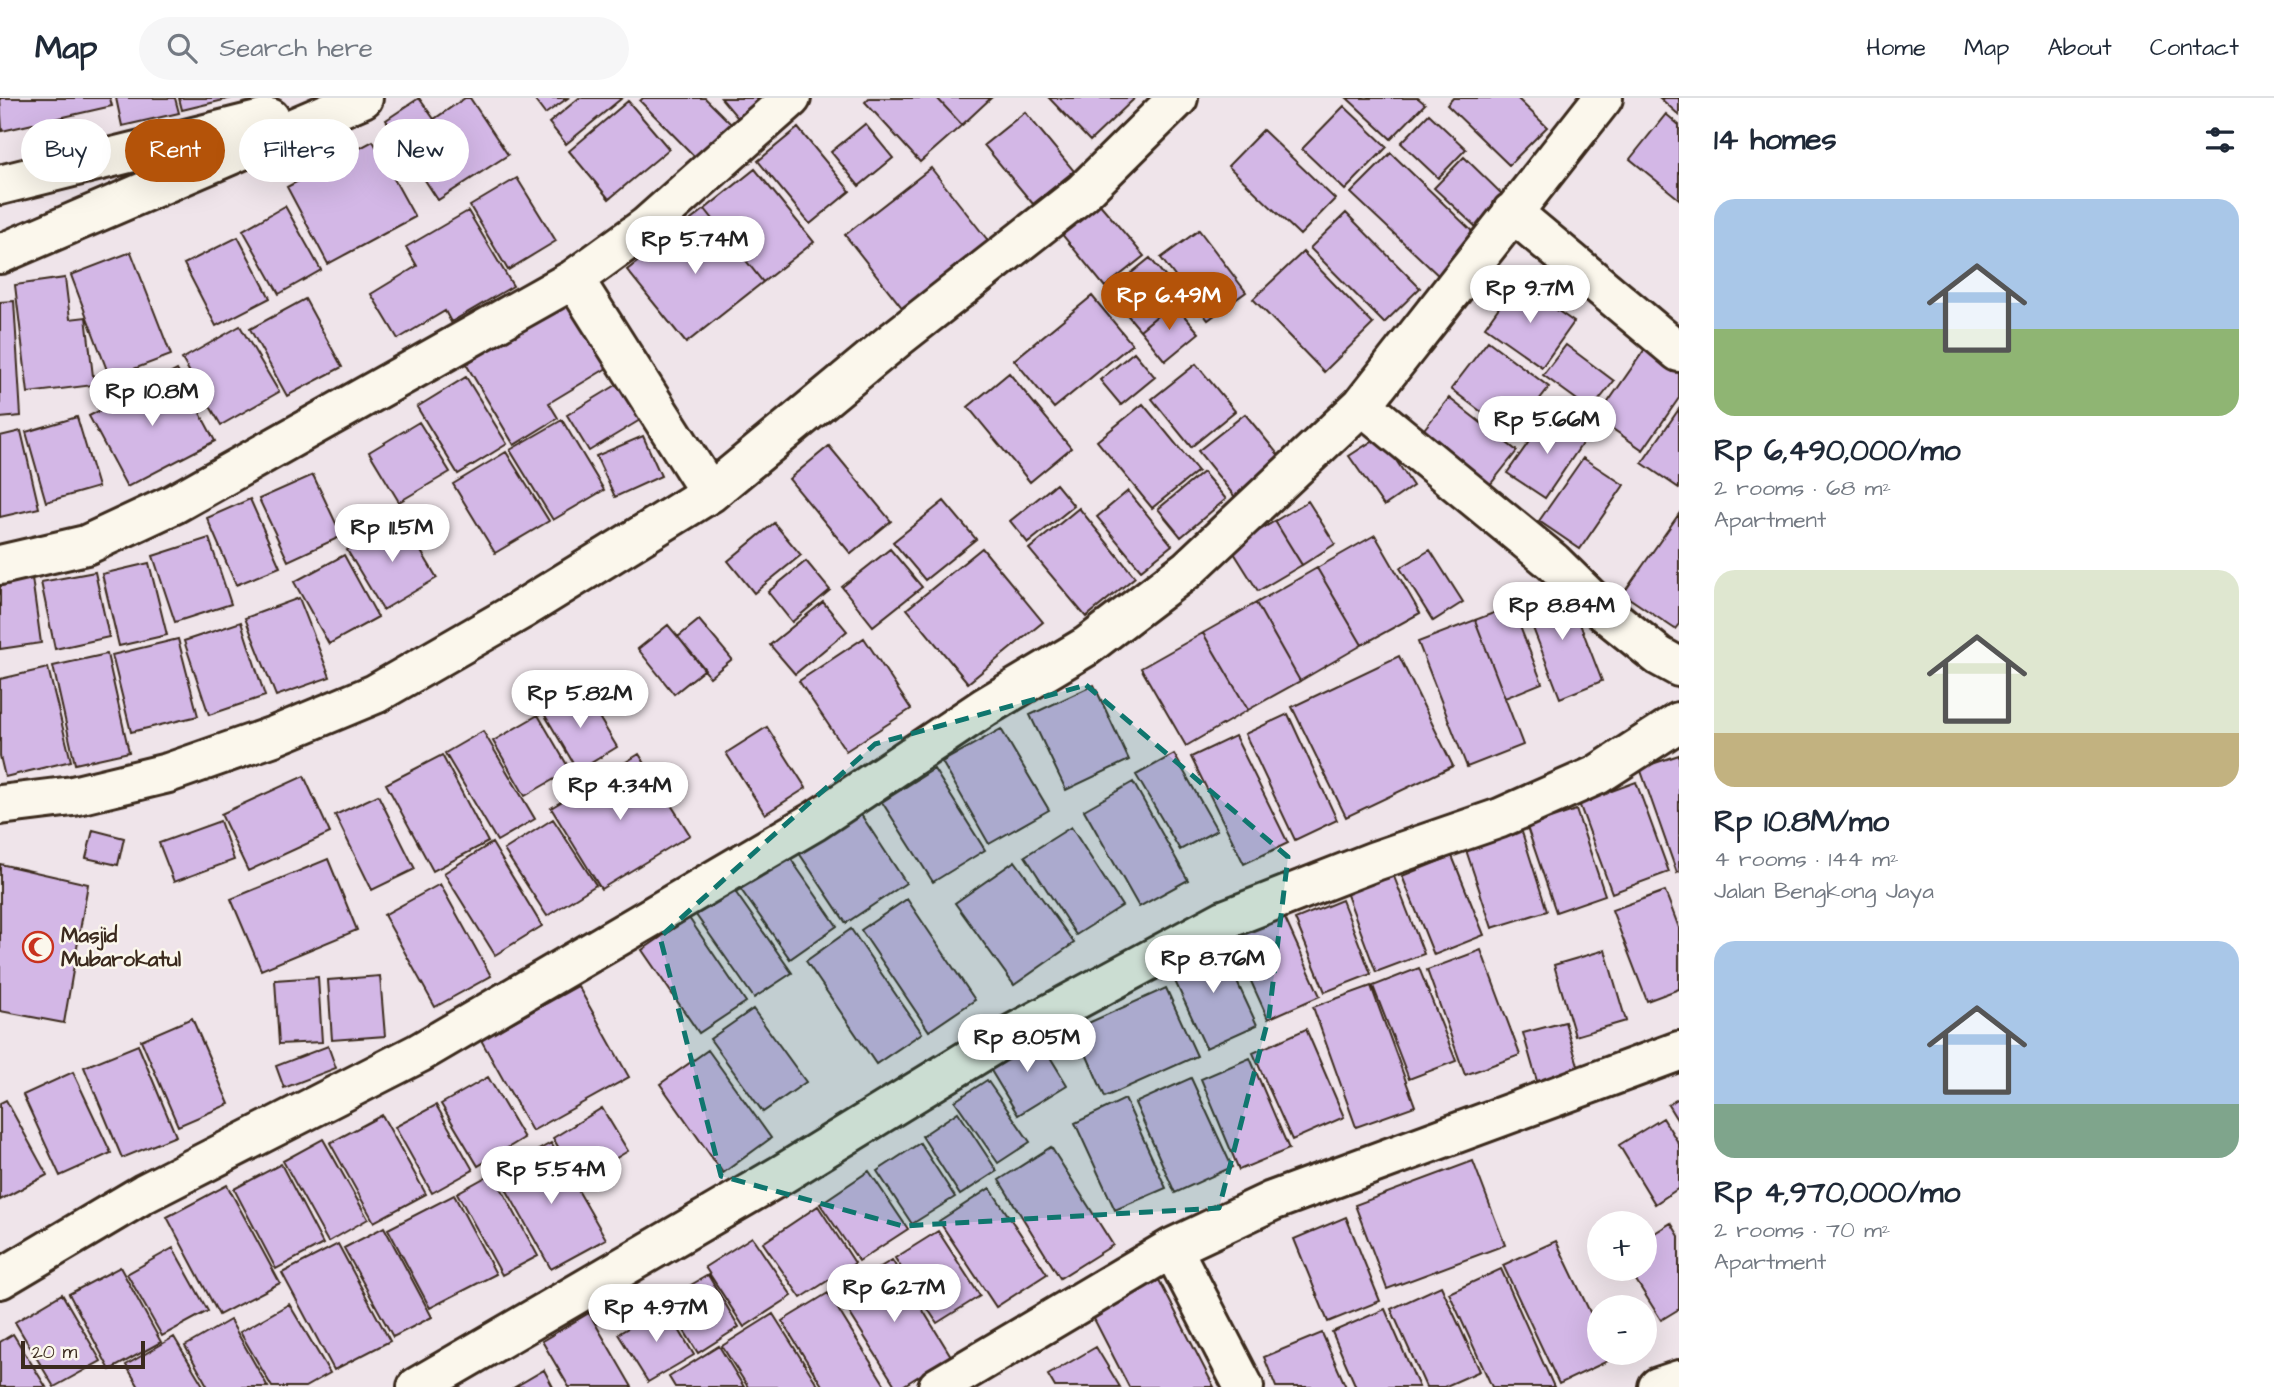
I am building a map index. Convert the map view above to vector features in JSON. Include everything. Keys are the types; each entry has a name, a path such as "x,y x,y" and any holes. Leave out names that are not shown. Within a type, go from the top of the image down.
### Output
{"street":[{"path":"0,186 248,123 362,98"},
{"path":"0,254 362,98"},
{"path":"0,565 86,545 174,503 574,279 647,226 791,98"},
{"path":"0,805 73,796 168,773 274,736 374,694 521,610 710,493 896,339 1082,193 1178,98"},
{"path":"0,1279 145,1193 419,1053 815,821 985,707 1087,646 1178,577 1362,405 1603,98"},
{"path":"1512,212 1679,352"},
{"path":"574,279 710,493"},
{"path":"1362,405 1553,562 1604,611 1659,656 1679,667"},
{"path":"417,1387 781,1175 994,1044 1224,920 1375,861 1500,818 1597,775 1679,722"},
{"path":"938,1387 1172,1248 1272,1201 1679,1051"},
{"path":"1172,1248 1244,1387"},
{"path":"1658,1387 1679,1380"}],"highlighted area":[{"path":"1086,685 1288,857 1269,1016 1219,1208 903,1226 721,1176 660,937 875,744"}],"building":[{"path":"0,98 110,98 112,106 55,119 21,119 21,127 2,131"},
{"path":"116,98 175,98 179,113 153,119 125,119 125,125 122,126"},
{"path":"179,98 232,98 182,110"},
{"path":"419,98 434,119 388,119"},
{"path":"465,98 470,98 508,155 469,180 469,119 434,119"},
{"path":"533,98 568,98 545,114"},
{"path":"579,98 622,98 566,144 549,123"},
{"path":"643,98 705,98 739,132 703,165 640,101"},
{"path":"721,98 784,98 747,129"},
{"path":"869,98 937,98 962,125 920,162 865,102"},
{"path":"937,98 991,98 962,125"},
{"path":"1049,98 1135,98 1090,141"},
{"path":"1347,98 1418,98 1425,104 1391,139"},
{"path":"1453,98 1517,98 1547,127 1509,165 1447,105"},
{"path":"1660,98 1679,98 1679,115"},
{"path":"628,101 669,149 609,199 569,151"},
{"path":"1344,106 1387,147 1345,190 1302,149"},
{"path":"1025,112 1074,171 1033,204 984,145"},
{"path":"1429,114 1466,149 1438,178 1401,143"},
{"path":"1666,114 1679,125 1679,199 1630,159"},
{"path":"865,124 893,158 859,186 831,152"},
{"path":"798,128 850,191 810,224 758,161"},
{"path":"1263,130 1335,199 1300,235 1228,166"},
{"path":"373,141 373,182 396,182 415,217 328,264 287,187 296,182 359,182 359,148"},
{"path":"1391,153 1478,237 1440,277 1351,193"},
{"path":"1464,157 1505,197 1476,227 1434,188"},
{"path":"931,168 990,243 904,310 845,235"},
{"path":"755,169 814,242 763,282 705,209"},
{"path":"517,178 556,241 508,270 470,206"},
{"path":"426,182 466,182 438,200"},
{"path":"1098,202 1144,256 1105,287 1060,232"},
{"path":"285,206 321,270 279,294 243,230"},
{"path":"705,209 763,282 686,343 627,270"},
{"path":"468,211 513,286 451,322 445,311 398,339 371,294 417,266 406,247"},
{"path":"1346,213 1420,288 1384,323 1310,248"},
{"path":"1199,230 1246,292 1208,320 1161,258"},
{"path":"238,237 270,298 216,326 184,264"},
{"path":"131,252 171,355 110,378 71,275"},
{"path":"1303,252 1373,324 1324,372 1253,299"},
{"path":"1150,258 1181,296 1140,330 1108,292"},
{"path":"65,278 70,319 86,317 94,385 28,393 15,285"},
{"path":"1517,282 1574,322 1542,367 1485,327"},
{"path":"1092,296 1132,344 1054,408 1014,360"},
{"path":"305,299 342,367 287,396 250,329"},
{"path":"572,300 612,365 549,403 558,418 514,445 466,364"},
{"path":"14,301 21,416 0,418 0,302"},
{"path":"1173,303 1199,333 1165,361 1140,330"},
{"path":"240,326 279,392 221,425 182,359"},
{"path":"1488,341 1549,387 1512,435 1451,389"},
{"path":"1566,345 1614,381 1591,410 1543,375"},
{"path":"1647,346 1679,368 1679,398 1643,450 1597,418"},
{"path":"1134,352 1155,377 1121,405 1100,380"},
{"path":"1196,364 1235,411 1191,447 1152,399"},
{"path":"177,370 215,441 127,487 89,416"},
{"path":"1009,373 1071,448 1030,482 968,407"},
{"path":"466,377 507,444 458,474 417,407"},
{"path":"618,384 640,420 589,451 567,415"},
{"path":"1449,398 1517,451 1485,491 1417,438"},
{"path":"1143,404 1198,471 1152,508 1097,441"},
{"path":"1679,409 1679,488 1642,463"},
{"path":"1549,413 1586,438 1545,498 1507,473"},
{"path":"1245,414 1286,464 1239,502 1198,451"},
{"path":"77,417 98,487 46,502 26,432"},
{"path":"562,420 604,490 553,520 510,450"},
{"path":"419,422 450,472 399,502 369,452"},
{"path":"21,431 39,508 0,517 0,436"},
{"path":"643,436 661,476 615,497 596,456"},
{"path":"1380,436 1413,486 1384,506 1349,456"},
{"path":"829,446 891,521 851,554 789,479"},
{"path":"506,452 549,521 495,553 453,484"},
{"path":"1583,458 1624,485 1580,549 1539,521"},
{"path":"1203,472 1226,499 1181,537 1158,509"},
{"path":"313,475 342,536 288,561 259,499"},
{"path":"1056,484 1074,506 1028,543 1010,521"},
{"path":"1128,491 1172,545 1141,570 1097,517"},
{"path":"250,499 280,567 236,585 207,518"},
{"path":"944,501 976,539 925,580 893,542"},
{"path":"1308,501 1335,544 1302,565 1275,521"},
{"path":"1079,508 1135,577 1086,617 1029,549"},
{"path":"1679,514 1679,624 1675,629 1623,594"},
{"path":"401,518 437,578 383,610 347,550"},
{"path":"1275,521 1302,565 1258,591 1231,548"},
{"path":"774,523 801,555 754,593 728,561"},
{"path":"1375,535 1420,613 1362,645 1317,568"},
{"path":"209,538 231,604 175,622 153,556"},
{"path":"982,548 1043,622 968,683 907,609"},
{"path":"890,549 922,587 873,626 842,587"},
{"path":"1430,550 1463,602 1433,621 1400,568"},
{"path":"344,555 378,617 329,644 294,582"},
{"path":"806,561 830,590 792,622 768,592"},
{"path":"149,563 167,635 119,646 102,574"},
{"path":"1317,568 1362,645 1300,681 1256,603"},
{"path":"95,572 109,637 55,649 41,582"},
{"path":"32,578 41,643 0,649 0,582"},
{"path":"1565,585 1602,681 1560,698 1523,602"},
{"path":"299,598 330,677 276,696 245,618"},
{"path":"823,602 847,631 795,674 770,645"},
{"path":"1256,603 1300,681 1248,710 1203,633"},
{"path":"1512,606 1542,683 1505,698 1475,620"},
{"path":"699,620 732,659 710,677 678,637"},
{"path":"1475,620 1523,745 1467,767 1418,642"},
{"path":"241,622 265,696 209,715 184,641"},
{"path":"668,625 705,669 674,694 638,649"},
{"path":"1203,633 1248,710 1186,746 1141,668"},
{"path":"864,638 911,709 846,751 799,681"},
{"path":"178,639 198,716 131,732 112,655"},
{"path":"107,654 129,752 75,764 53,666"},
{"path":"1399,656 1453,766 1346,817 1292,707"},
{"path":"48,668 71,761 5,777 0,756 0,679"},
{"path":"1094,685 1129,760 1066,790 1030,715"},
{"path":"582,689 617,747 578,771 543,712"},
{"path":"1288,714 1337,820 1295,840 1245,734"},
{"path":"538,715 570,770 525,796 493,741"},
{"path":"767,727 806,788 765,814 726,753"},
{"path":"1001,729 1049,810 989,844 942,762"},
{"path":"483,731 535,819 497,841 445,753"},
{"path":"1235,736 1288,843 1244,864 1191,757"},
{"path":"639,754 690,835 601,889 551,808"},
{"path":"1174,754 1217,830 1180,850 1136,775"},
{"path":"442,755 488,842 433,871 386,784"},
{"path":"1679,755 1679,872 1677,873 1640,768"},
{"path":"934,769 985,850 933,882 882,802"},
{"path":"304,776 330,833 248,871 221,814"},
{"path":"1133,782 1188,880 1139,907 1084,810"},
{"path":"1636,782 1669,872 1612,893 1579,803"},
{"path":"378,795 415,869 372,890 335,815"},
{"path":"858,810 906,883 846,923 797,850"},
{"path":"1576,810 1605,895 1556,912 1527,827"},
{"path":"553,819 596,885 547,916 504,850"},
{"path":"220,821 234,860 174,882 159,843"},
{"path":"1071,827 1122,906 1076,935 1025,856"},
{"path":"1521,829 1547,911 1492,928 1465,847"},
{"path":"93,830 124,838 118,865 86,858"},
{"path":"492,843 542,926 495,955 444,873"},
{"path":"786,852 837,926 790,959 737,884"},
{"path":"1452,856 1484,935 1434,955 1402,876"},
{"path":"328,859 357,930 261,970 231,899"},
{"path":"1015,861 1074,943 1014,985 955,903"},
{"name":"Masjid Mubarokatul","path":"0,864 88,884 64,1023 0,1011"},
{"path":"1393,874 1424,954 1376,972 1346,892"},
{"path":"440,884 491,976 435,1007 384,915"},
{"path":"734,890 792,973 754,998 696,915"},
{"path":"1665,891 1679,928 1679,989 1647,1001 1612,910"},
{"path":"907,899 975,1000 929,1031 861,930"},
{"path":"1342,900 1371,974 1325,992 1295,919"},
{"path":"1283,914 1320,996 1268,1019 1231,937"},
{"path":"689,918 746,1002 699,1033 642,950"},
{"path":"851,929 922,1033 876,1064 806,961"},
{"path":"1219,943 1257,1025 1206,1048 1168,966"},
{"path":"1481,950 1520,1055 1465,1075 1427,970"},
{"path":"1605,950 1626,1021 1575,1036 1554,965"},
{"path":"1419,968 1456,1061 1409,1079 1373,986"},
{"path":"380,976 385,1036 332,1040 328,980"},
{"path":"318,977 322,1042 279,1044 275,980"},
{"path":"578,986 629,1077 532,1131 481,1040"},
{"path":"1371,986 1415,1106 1356,1127 1313,1007"},
{"path":"1166,988 1197,1056 1105,1097 1075,1029"},
{"path":"753,1009 806,1082 763,1112 710,1039"},
{"path":"192,1018 229,1104 178,1126 141,1040"},
{"path":"1565,1022 1581,1075 1539,1088 1523,1033"},
{"path":"1306,1029 1344,1117 1292,1140 1253,1053"},
{"path":"1036,1034 1067,1085 1018,1115 987,1064"},
{"path":"138,1045 176,1136 122,1158 84,1067"},
{"path":"328,1046 336,1068 284,1088 276,1066"},
{"path":"708,1050 771,1138 723,1173 660,1084"},
{"path":"1250,1058 1289,1149 1239,1170 1201,1079"},
{"path":"73,1072 111,1153 60,1176 23,1095"},
{"path":"488,1077 524,1138 478,1166 441,1104"},
{"path":"1191,1078 1232,1167 1175,1193 1135,1103"},
{"path":"987,1080 1030,1142 998,1163 955,1101"},
{"path":"1679,1098 1679,1123 1668,1105"},
{"path":"1125,1099 1166,1188 1115,1210 1075,1123"},
{"path":"6,1100 47,1175 0,1200 0,1103"},
{"path":"436,1105 473,1170 432,1193 395,1127"},
{"path":"602,1108 628,1151 578,1181 553,1138"},
{"path":"958,1112 997,1171 960,1195 922,1136"},
{"path":"382,1115 426,1194 374,1222 330,1143"},
{"path":"1663,1118 1679,1144 1679,1188 1655,1204 1619,1145"},
{"path":"323,1139 368,1219 328,1242 283,1161"},
{"path":"551,1143 606,1239 551,1269 497,1173"},
{"path":"920,1143 955,1197 912,1224 877,1171"},
{"path":"1051,1147 1113,1245 1060,1278 999,1180"},
{"path":"1473,1161 1505,1245 1387,1289 1355,1205"},
{"path":"281,1164 323,1244 276,1269 234,1189"},
{"path":"869,1171 908,1229 859,1261 820,1204"},
{"path":"493,1173 538,1256 502,1275 457,1193"},
{"path":"227,1185 280,1283 219,1315 167,1217"},
{"path":"990,1188 1047,1274 996,1307 939,1221"},
{"path":"454,1195 496,1274 430,1308 388,1229"},
{"path":"818,1206 855,1263 801,1298 763,1243"},
{"path":"1346,1217 1380,1301 1328,1322 1294,1239"},
{"path":"1671,1223 1679,1236 1679,1309 1661,1320 1657,1314 1657,1295 1645,1295 1637,1281 1657,1281 1657,1232"},
{"path":"384,1227 432,1317 393,1337 344,1248"},
{"path":"938,1231 980,1296 937,1323 895,1258"},
{"path":"752,1237 792,1296 744,1327 705,1267"},
{"path":"1556,1241 1587,1306 1587,1365 1599,1365 1559,1384 1503,1265"},
{"path":"338,1244 390,1341 334,1370 282,1273"},
{"path":"173,1248 208,1311 162,1336 127,1274"},
{"path":"892,1260 951,1356 901,1387 896,1387 837,1293"},
{"path":"120,1267 161,1342 110,1370 69,1294"},
{"path":"1501,1269 1554,1387 1492,1387 1449,1293"},
{"path":"708,1275 739,1327 698,1353 665,1300"},
{"path":"1159,1280 1214,1387 1129,1387 1092,1315"},
{"path":"1441,1286 1480,1371 1444,1387 1426,1387 1391,1309"},
{"path":"828,1293 886,1387 823,1387 782,1321"},
{"path":"62,1294 101,1361 54,1387 15,1322"},
{"path":"289,1304 330,1373 305,1387 272,1387 240,1332"},
{"path":"665,1306 694,1355 648,1382 618,1334"},
{"path":"1385,1309 1419,1387 1356,1387 1332,1332"},
{"path":"589,1313 632,1387 569,1387 542,1341"},
{"path":"773,1314 819,1387 748,1387 722,1346"},
{"path":"230,1320 268,1387 208,1387 185,1346"},
{"path":"1322,1333 1346,1387 1276,1387 1264,1357"},
{"path":"13,1334 46,1387 0,1387 0,1342"},
{"path":"174,1337 204,1387 139,1387 126,1365"},
{"path":"719,1346 744,1387 675,1387 669,1377"},
{"path":"1096,1347 1120,1387 1055,1387 1048,1375"},
{"path":"544,1370 553,1387 515,1387"}],"place":[{"name":"Masjid Mubarokatul","path":"38,947"}]}
